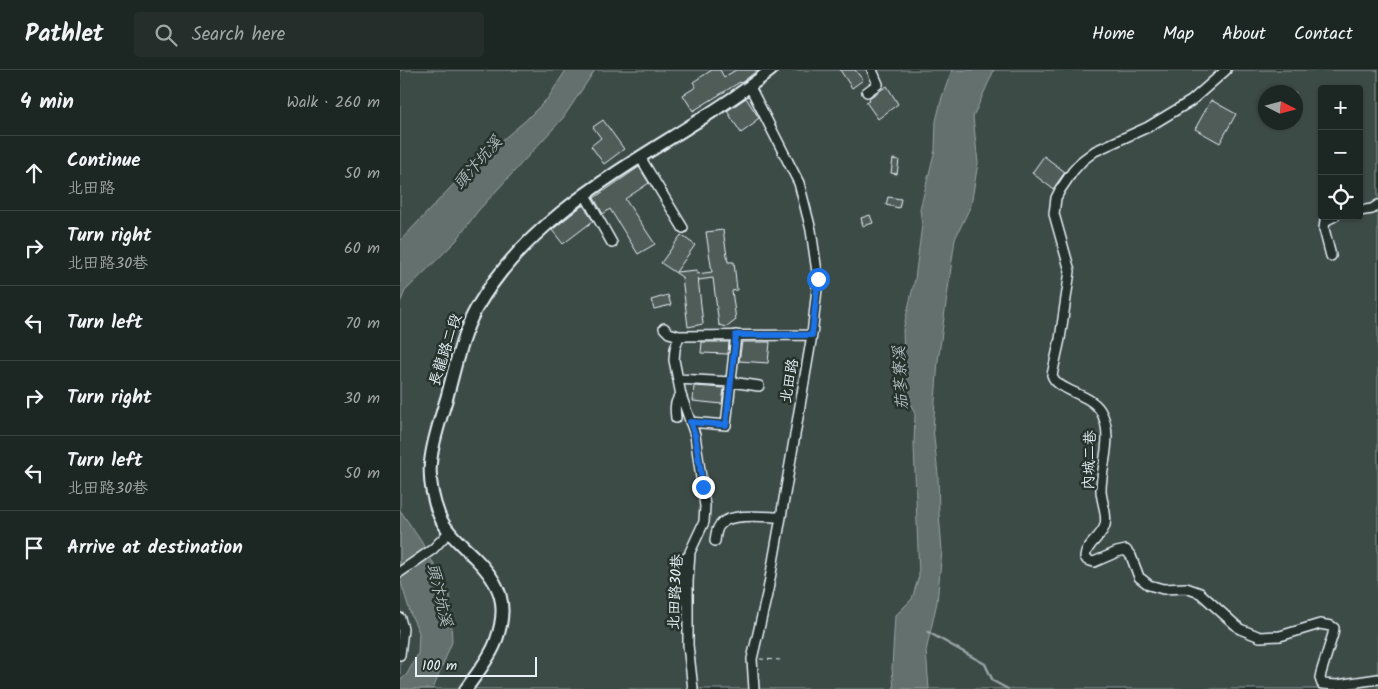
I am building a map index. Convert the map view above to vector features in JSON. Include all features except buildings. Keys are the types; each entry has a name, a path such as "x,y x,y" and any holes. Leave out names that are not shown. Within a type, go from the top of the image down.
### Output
{"main road":[{"name":"長龍路二段","path":"466,689 496,642 502,616 501,595 496,583 486,569 449,532 439,516 429,480 430,456 464,338 476,310 503,267 533,236 586,195 640,157 750,87 771,70"}],"street":[{"path":"866,92 878,84 872,70"},
{"name":"內城二巷","path":"1226,70 1190,101 1155,123 1095,151 1083,160 1073,171 1056,198 1056,220 1070,271 1060,339 1052,375 1057,383 1090,399 1101,411 1107,436 1101,491 1106,524 1102,532 1085,551 1084,556 1087,560 1094,562 1126,550 1131,556 1139,577 1148,584 1163,589 1186,588 1200,593 1240,629 1260,637 1280,636 1320,624 1331,626 1334,628 1333,634 1320,673 1322,684 1337,685 1378,679"},
{"name":"北田路","path":"750,87 799,183 809,222 818,279 812,335 781,517 768,590 752,658 754,689"},
{"path":"640,157 683,228"},
{"path":"586,195 612,243"},
{"path":"1363,210 1372,209 1378,205"},
{"path":"1327,220 1325,221 1324,229 1331,256"},
{"path":"664,328 669,333 679,336 812,335"},
{"path":"690,422 726,425 736,335"},
{"name":"北田路30巷","path":"679,336 674,360 681,395 695,435 705,506 704,522 690,552 688,582 688,645 693,689"},
{"path":"678,378 759,386"},
{"path":"676,418 676,399 681,395"},
{"path":"715,541 717,529 722,522 730,518 781,517"},
{"path":"400,572 434,549 449,532"},
{"path":"678,607 683,568 690,552"},
{"path":"400,618 403,628 400,656"}],"path":[{"path":"752,658 783,660"}],"shaded area":[{"path":"400,70 1378,70 1378,689 400,689"}],"water":[{"name":"頭汴坑溪","path":"566,70 595,70 563,118 477,212 456,241 405,291 400,303 400,241 470,167 525,121 548,98"},
{"path":"952,70 994,70 973,117 978,163 971,205 955,239 938,361 933,428 938,475 942,551 937,602 926,651 929,689 894,689 892,668 895,616 912,599 919,576 914,445 915,414 910,403 904,357 903,330 915,279 922,225 920,209 935,150 936,121"},
{"name":"頭汴坑溪","path":"400,510 421,541 450,594 452,642 433,689 400,689 400,681 407,674 418,654 419,632 411,615 400,579"}],"waterway":[{"path":"928,632 985,664 993,681 1008,689"}],"route":[{"path":"703,487 695,435 690,422 726,425 736,335 812,335 818,279"}],"water label":[{"name":"茄苳寮溪","path":"901,378"}]}
